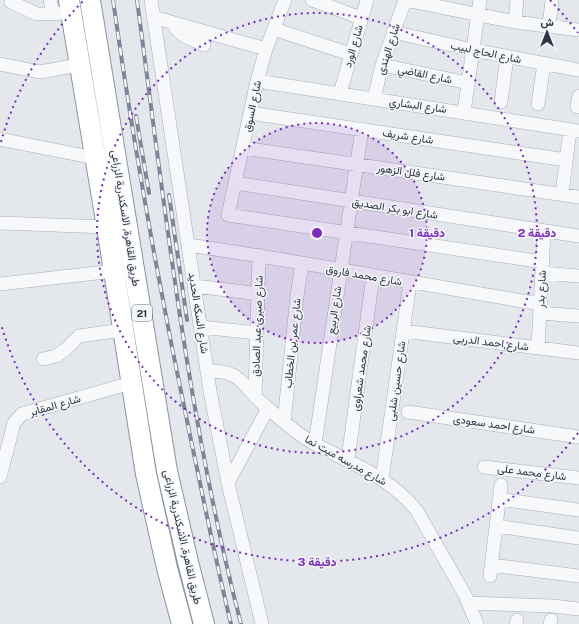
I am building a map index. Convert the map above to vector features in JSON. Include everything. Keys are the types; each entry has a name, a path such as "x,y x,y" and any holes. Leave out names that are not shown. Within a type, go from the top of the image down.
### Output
{"highway":[{"name":"طريق القاهرة, الاسكندرية الزراعى","path":"90,0 167,471 204,624"},
{"name":"طريق القاهرة, الاسكندرية الزراعى","path":"64,9 79,65 107,227 146,474 167,568 182,624"}],"street":[{"path":"50,0 64,9"},
{"name":"شارع السكه الحديد","path":"151,0 208,371 228,483 262,624"},
{"path":"312,0 361,18"},
{"name":"شارع الورد","path":"340,93 350,54 367,0"},
{"path":"405,0 515,22 579,30"},
{"name":"شارع الهندى","path":"374,99 382,65 405,0"},
{"path":"464,112 480,0"},
{"path":"515,22 517,0"},
{"path":"549,26 552,0"},
{"name":"شارع السوق","path":"280,1 274,29 266,49 257,81 228,215 346,233"},
{"path":"11,2 33,13 64,9"},
{"path":"153,17 266,49"},
{"path":"174,23 175,28 179,32 204,45"},
{"path":"274,29 350,54"},
{"name":"شارع الحاج لبيب","path":"393,32 507,57 579,70"},
{"path":"500,102 507,57"},
{"path":"0,64 40,72 79,65"},
{"path":"538,104 544,64"},
{"name":"شارع القاضي","path":"382,65 468,83"},
{"name":"شارع البشاري","path":"257,81 575,130"},
{"name":"شارع شريف","path":"250,113 566,160"},
{"name":"شارع الربيع","path":"315,444 362,129"},
{"path":"562,194 566,160 575,130"},
{"path":"0,139 95,158"},
{"name":"شارع فلل الزهور","path":"242,148 579,197"},
{"name":"شارع ابو بكر الصديق","path":"235,183 579,236"},
{"path":"0,223 107,227"},
{"name":"شارع بدر","path":"538,348 544,231"},
{"path":"346,233 579,276"},
{"name":"شارع محمد فاروق","path":"188,245 259,255 579,316"},
{"name":"شارع صبرى عبد الصادق","path":"255,397 259,255"},
{"name":"شارع عمر بن الخطاب","path":"284,422 297,296 302,264"},
{"path":"0,284 114,271"},
{"name":"شارع محمد شعراوى","path":"348,459 373,276"},
{"name":"شارع حسين شلبى","path":"382,479 410,283"},
{"path":"195,286 258,294"},
{"path":"201,327 257,333"},
{"path":"43,359 61,353 79,336 123,330"},
{"name":"شارع احمد الدربى","path":"403,330 579,353"},
{"name":"شارع مدرسه ميت نما","path":"208,371 219,371 239,376 255,397 295,431 315,444 348,459 396,489 417,511 478,624"},
{"name":"شارع المقابر","path":"0,476 14,423 22,414 131,383"},
{"path":"228,483 268,408"},
{"name":"شارع احمد سعودى","path":"408,412 579,437"},
{"name":"شارع محمد على","path":"484,466 579,478"},
{"path":"501,485 490,570 579,576"},
{"path":"499,499 579,510"},
{"path":"496,526 579,538"},
{"path":"468,603 553,606 579,609"}],"railway":[{"path":"113,0 158,276 215,555 231,624"},
{"path":"137,0 168,235 192,392 222,547 241,624"},
{"path":"136,116 149,193"},
{"path":"169,195 187,320"}]}
